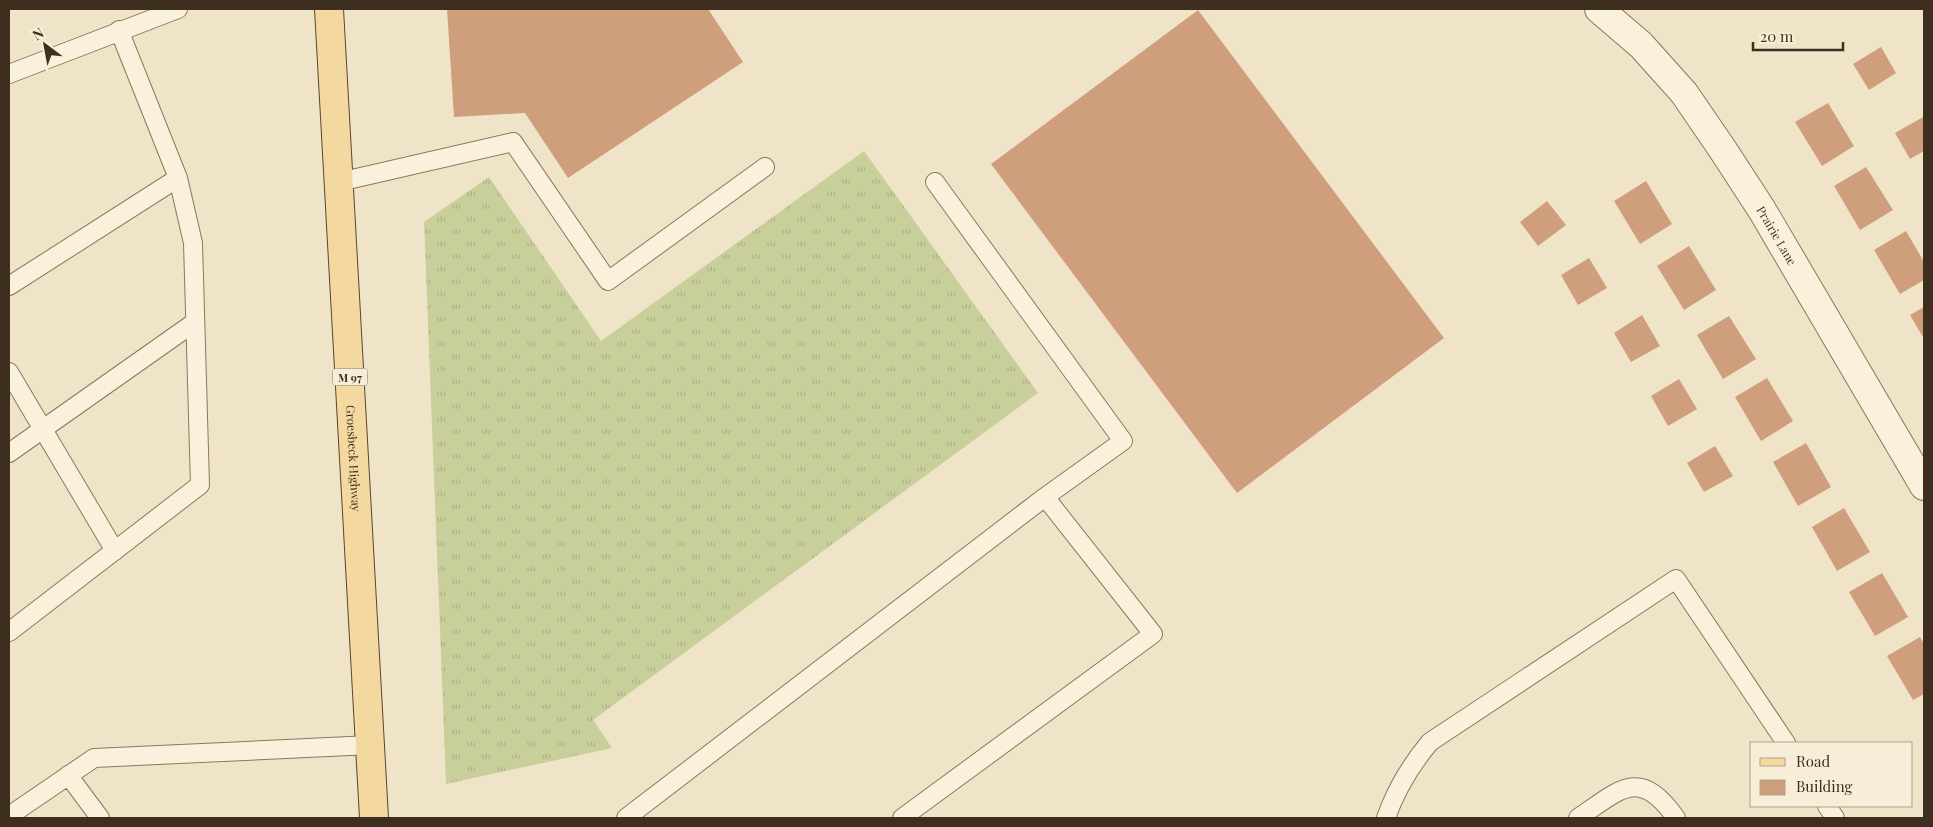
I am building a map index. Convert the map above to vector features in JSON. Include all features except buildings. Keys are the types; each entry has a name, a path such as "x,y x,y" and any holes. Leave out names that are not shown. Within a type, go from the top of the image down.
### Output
{"main road":[{"name":"Groesbeck Highway","path":"329,9 374,818"}],"street":[{"name":"Prairie Lane","path":"1599,9 1641,45 1684,92 1762,210 1924,486"}],"lane":[{"path":"9,74 118,30 178,9"},
{"path":"9,632 200,485 193,243 178,178 118,30"},
{"path":"339,182 513,142 608,281 765,167"},
{"path":"9,286 178,178"},
{"path":"626,818 1045,496 1123,441 935,182"},
{"path":"9,453 195,322"},
{"path":"9,372 115,550"},
{"path":"902,818 1153,634 1045,496"},
{"path":"1386,818 1397,787 1414,761 1430,742 1676,579 1785,742"},
{"path":"9,816 94,758 371,745"},
{"path":"68,775 100,818"},
{"path":"1578,818 1615,793 1631,787 1648,790 1662,800 1676,818"},
{"path":"1828,807 1835,818"}],"green space":[{"path":"864,151 1038,393 593,720 612,748 446,784 424,222 489,177 601,341"}]}
